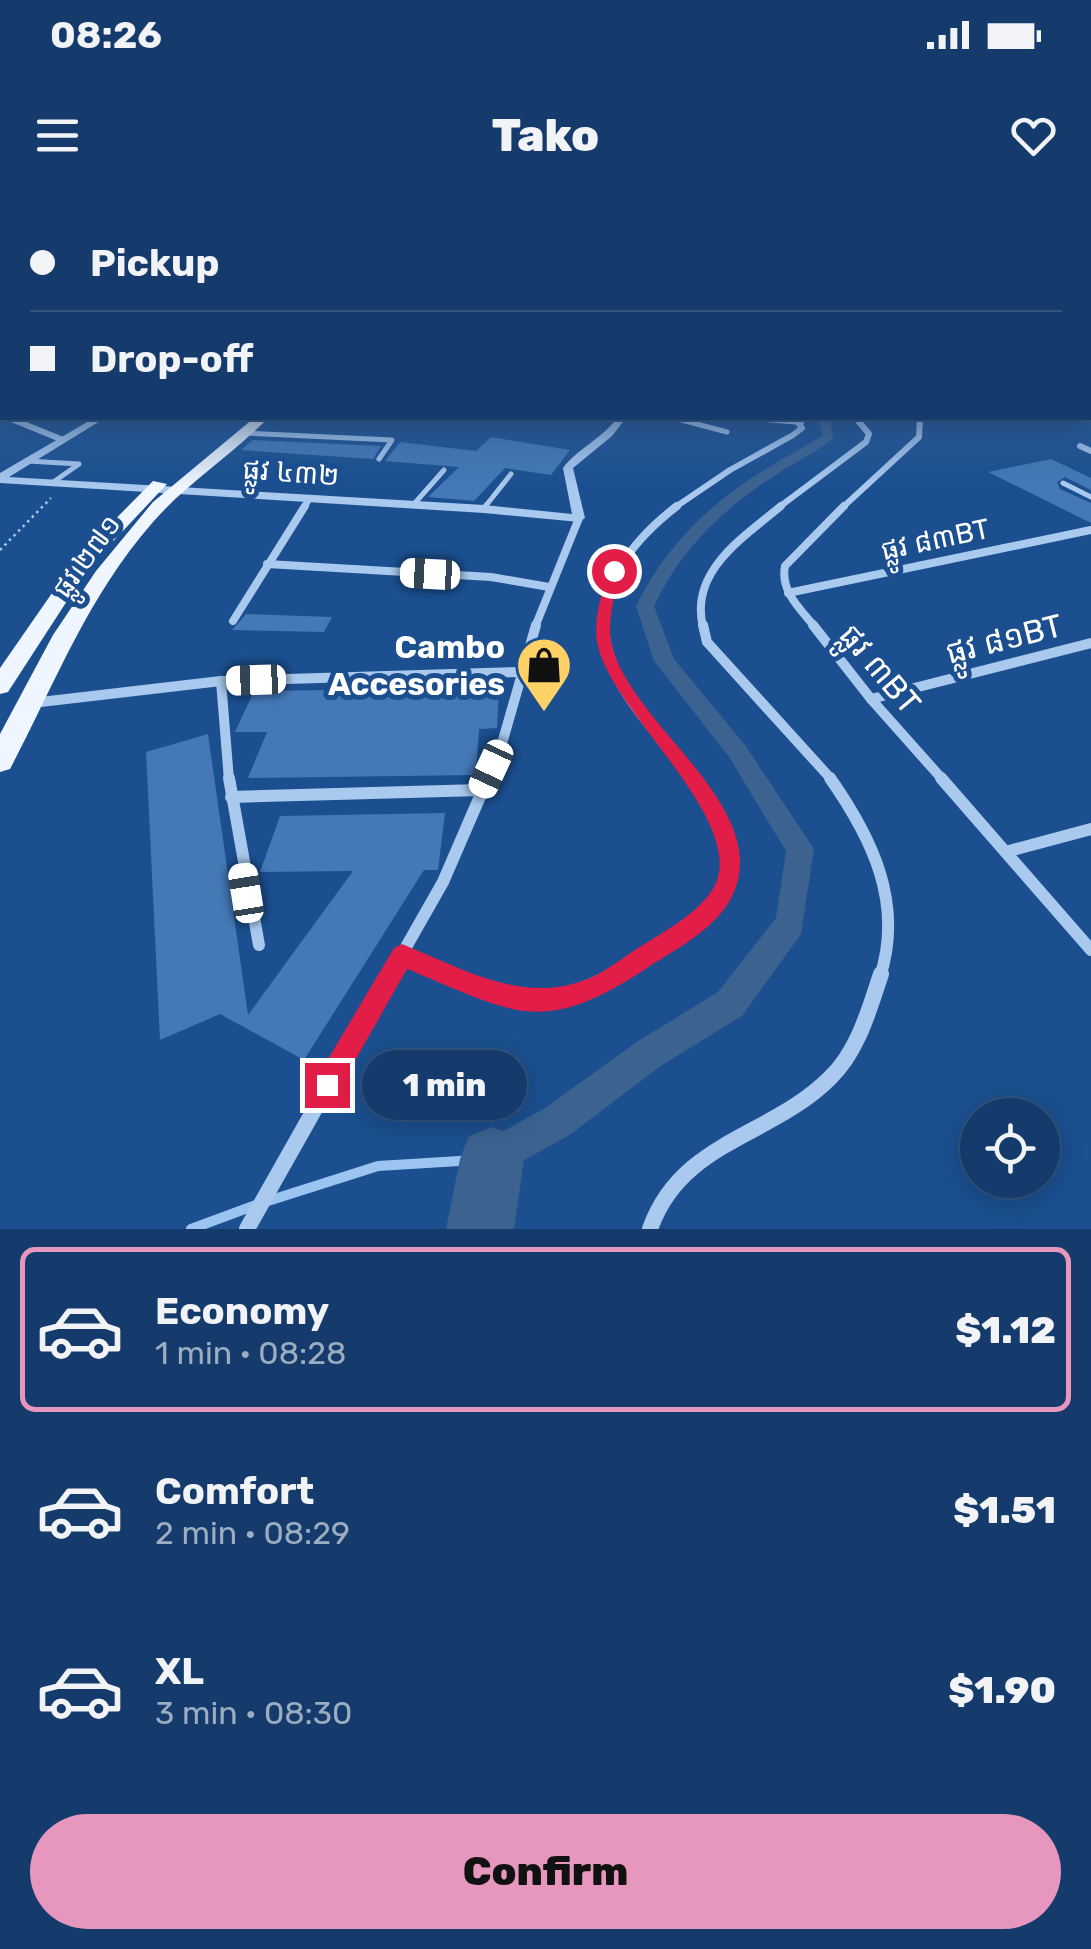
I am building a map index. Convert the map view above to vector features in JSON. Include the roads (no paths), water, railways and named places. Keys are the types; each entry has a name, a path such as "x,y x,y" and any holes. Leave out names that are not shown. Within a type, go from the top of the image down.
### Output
{"main road":[{"name":"ផ្លូវ ២៧១","path":"0,686 82,564 153,488 241,425"},
{"name":"ផ្លូវ ២៧១","path":"0,762 26,704 110,564 176,489 241,425"}],"street":[{"path":"14,420 63,440"},
{"path":"0,479 97,420"},
{"path":"247,1229 443,882 501,747 520,672 578,518 568,468 580,454 612,434 620,420"},
{"path":"402,956 506,997 541,1003 596,988 685,931 717,901 732,870 728,836 708,802 625,691 604,645 605,607 614,571 643,534 734,466 793,436 802,428 798,420"},
{"path":"650,1229 654,1211 685,1167 770,1119 835,1074 871,1010 890,938 883,880 866,835 841,788 707,642 701,618 711,572 722,555 811,481 866,442 869,434 858,420"},
{"path":"788,593 783,576 786,566 877,473 919,437 920,420"},
{"path":"1080,446 1091,451"},
{"name":"ផ្លូវ ៤៣២","path":"0,479 578,518"},
{"path":"233,621 310,498"},
{"name":"ផ្លូវ ៨៣BT","path":"788,593 1091,530"},
{"path":"267,564 491,577 549,587"},
{"name":"ផ្លូវ ៣BT","path":"788,593 871,699 1009,851 1091,950"},
{"name":"ផ្លូវ ៨១BT","path":"871,699 1091,643"},
{"path":"26,704 221,682 520,672"},
{"path":"221,682 231,797 246,893 259,945"},
{"path":"231,797 480,790"},
{"path":"1009,851 1091,829"}],"lane":[{"path":"682,420 727,432"},
{"path":"241,425 392,440 379,459"},
{"path":"28,461 79,464 58,483"},
{"path":"414,504 444,470"},
{"path":"484,509 511,474"},
{"path":"1063,483 1091,497"}],"waterway":[{"path":"492,1159 558,1121 650,1053 730,1004 790,924 800,849 737,751 664,661 645,606 668,564 696,530 749,486 829,436 825,420"},
{"path":"268,1201 378,1166 492,1159"},
{"path":"480,1229 492,1159"},
{"path":"191,1229 256,1205"}],"place":[{"name":"Cambo Accesories","path":"544,714"}]}
